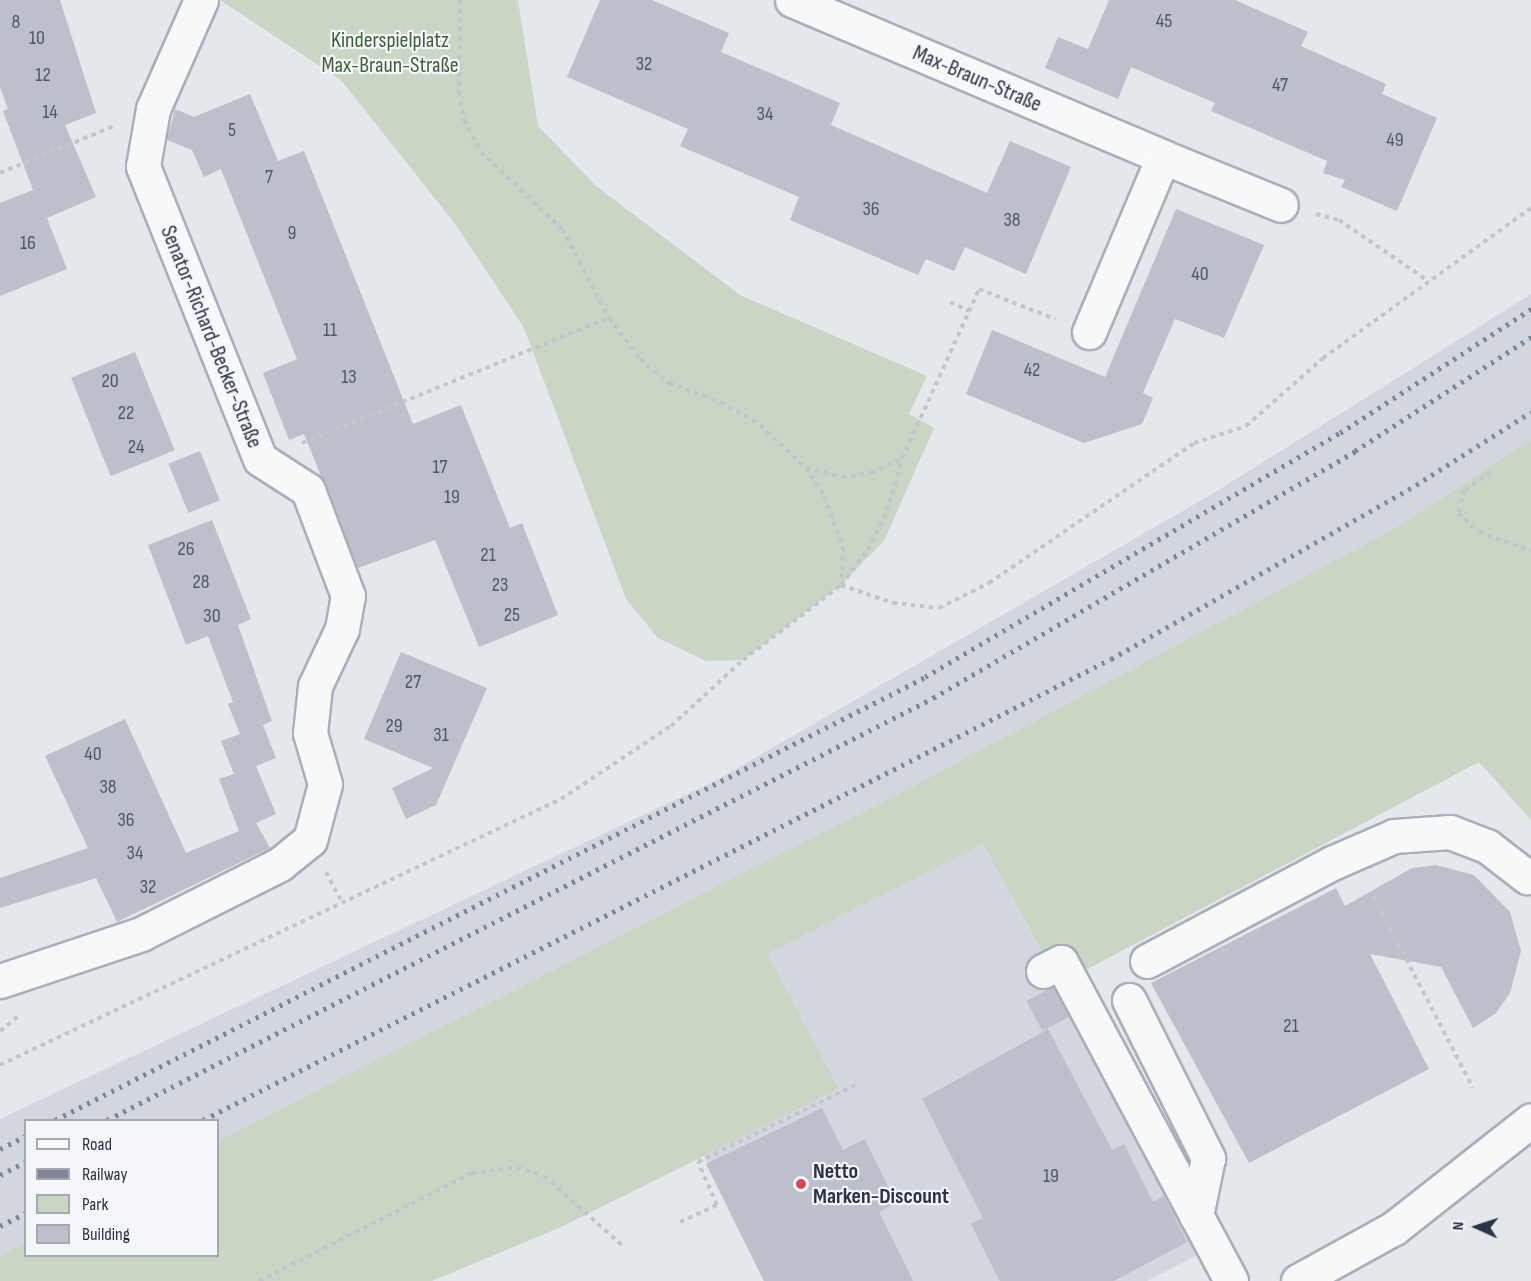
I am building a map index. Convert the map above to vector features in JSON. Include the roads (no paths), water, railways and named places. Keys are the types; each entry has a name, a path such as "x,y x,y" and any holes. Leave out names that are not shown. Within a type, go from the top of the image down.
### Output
{"street":[{"name":"Senator-Richard-Becker-Straße","path":"0,981 141,934 280,864 310,840 325,784 309,733 315,686 342,629 348,596 308,490 260,459 142,166 153,109 201,0"},
{"name":"Max-Braun-Straße","path":"792,0 1281,205"},
{"path":"1089,332 1163,157"},
{"path":"1148,961 1332,862 1394,836 1449,832 1487,846 1527,876"},
{"path":"1043,971 1061,962 1231,1281"},
{"path":"1129,1000 1208,1158 1196,1216"},
{"path":"1298,1281 1394,1228 1531,1120"}],"railway":[{"path":"57,1119 925,677 1340,433 1531,309"},
{"path":"109,1119 933,698 1355,451 1531,337"},
{"path":"205,1119 1111,659 1416,485 1531,412"},
{"path":"0,1149 24,1137"},
{"path":"0,1175 24,1163"},
{"path":"0,1226 24,1214"}],"place":[{"name":"Netto Marken-Discount","path":"801,1184"}],"park label":[{"name":"Kinderspielplatz Max-Braun-Straße","path":"390,52"}]}
